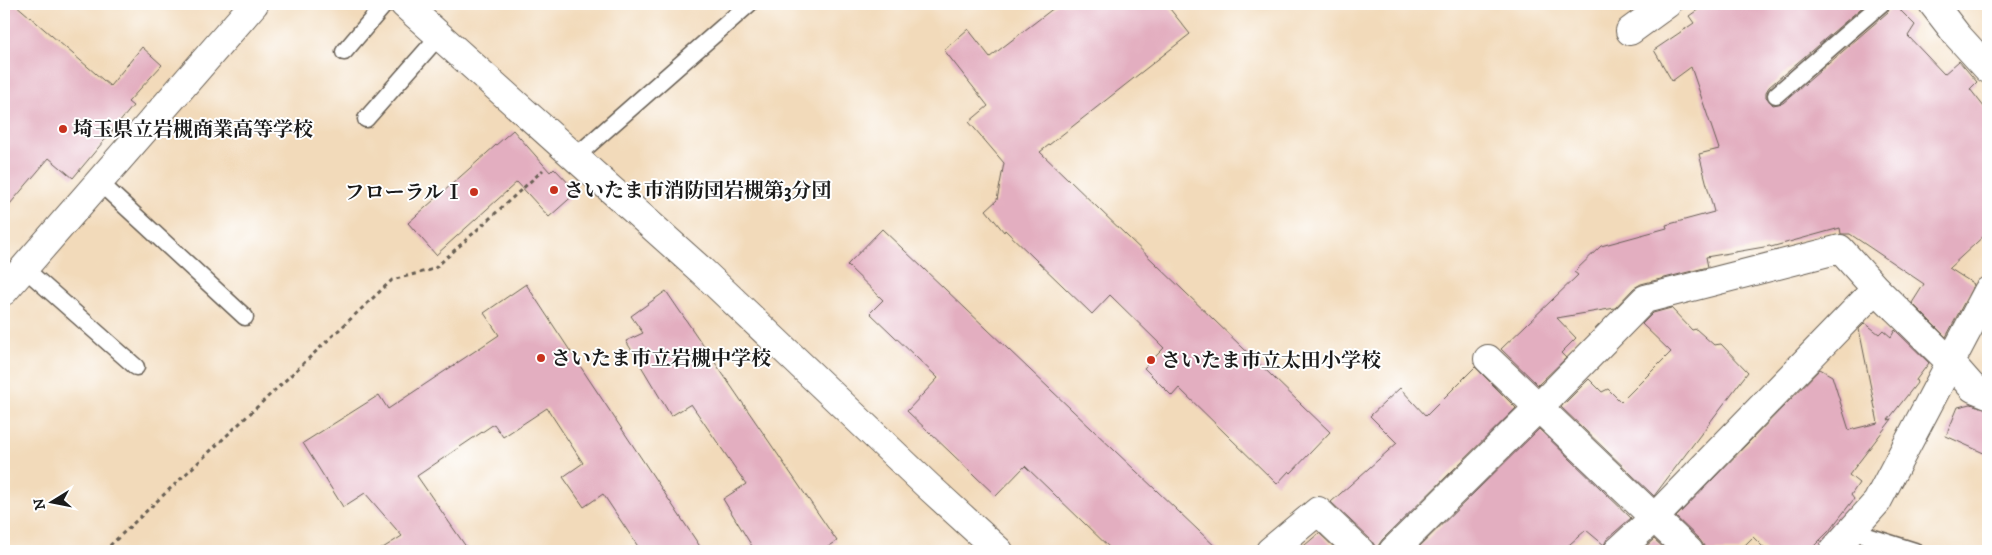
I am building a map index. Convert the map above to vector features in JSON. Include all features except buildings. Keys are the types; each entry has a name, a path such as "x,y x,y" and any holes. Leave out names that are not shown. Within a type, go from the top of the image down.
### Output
{"street":[{"path":"4,291 254,4"},
{"path":"404,4 702,271 999,551"},
{"path":"1630,31 1667,4"},
{"path":"1932,4 1988,69"},
{"path":"1393,551 1645,299 1840,249 1876,289 1951,363 1973,388 1988,394"},
{"path":"1618,551 1654,518 1876,289"},
{"path":"1834,551 1877,502 1988,291"},
{"path":"1488,359 1690,551"},
{"path":"1270,551 1318,511 1360,551"}],"lane":[{"path":"344,52 385,4"},
{"path":"570,153 749,4"},
{"path":"1776,95 1881,4"},
{"path":"366,119 439,36"},
{"path":"99,182 245,317"},
{"path":"24,268 136,367"},
{"path":"1852,531 1915,551"}],"path":[{"path":"104,551 392,280 434,269 570,153"}],"place":[{"name":"埼玉県立岩槻商業高等学校","path":"63,129"},
{"name":"さいたま市消防団岩槻第3分団","path":"554,190"},
{"name":"フローラルⅠ","path":"474,192"},
{"name":"さいたま市立岩槻中学校","path":"541,358"},
{"name":"さいたま市立太田小学校","path":"1151,360"}]}
